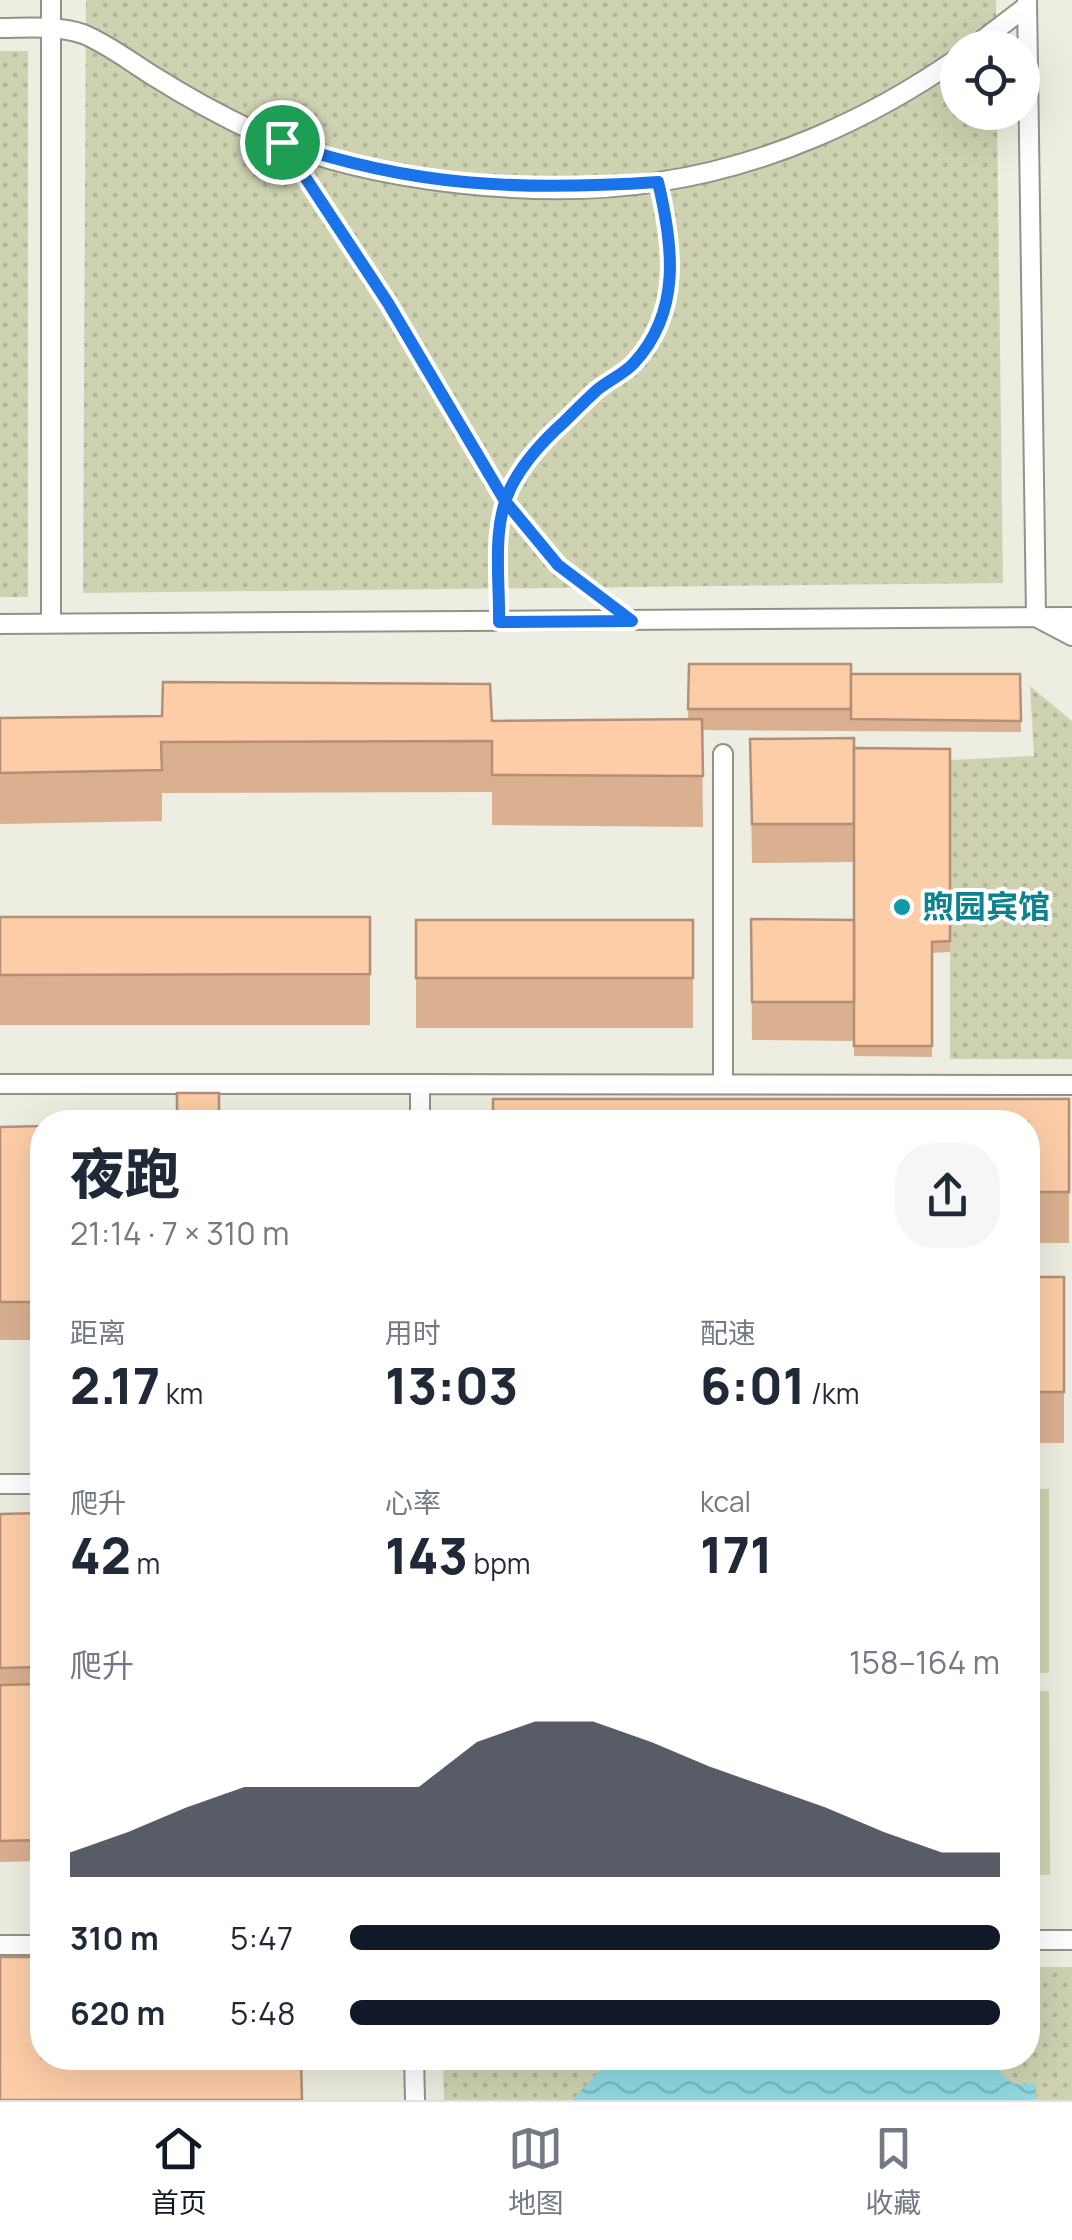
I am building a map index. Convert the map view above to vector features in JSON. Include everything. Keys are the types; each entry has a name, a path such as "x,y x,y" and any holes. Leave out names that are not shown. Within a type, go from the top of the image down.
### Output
{"lane":[{"path":"51,0 52,622"},
{"path":"994,30 1026,3"},
{"path":"1026,3 1036,616"},
{"path":"0,28 51,28 83,34 200,106 282,142 400,176 454,183 583,187 658,182 800,144 878,109 940,69"},
{"path":"1036,616 1072,636"},
{"path":"0,624 1072,617"},
{"path":"723,754 723,1084"},
{"path":"0,1084 1072,1085"},
{"path":"420,1084 420,1110"},
{"path":"0,1484 30,1484"},
{"path":"1040,1940 1072,1940"},
{"path":"0,1945 30,1945"},
{"path":"414,2070 414,2100"}],"path":[{"path":"282,142 388,303 505,501 558,565 632,621"},
{"path":"499,622 499,527 512,484 552,434 599,388 632,364 663,317 670,289 670,236 658,182"}],"green space":[{"path":"86,0 996,0 996,30 940,30 940,130 997,130 1003,583 83,593"},
{"path":"0,51 28,51 28,597 0,597"},
{"path":"1030,686 1072,721 1072,1059 950,1059 950,760 1034,756"},
{"path":"1040,1489 1049,1489 1049,1673 1040,1673"},
{"path":"1040,1691 1049,1691 1050,1875 1040,1875"},
{"path":"1040,1967 1072,1967 1072,2100 444,2100 443,2070 1040,2070"}],"water":[{"path":"601,2070 998,2070 1013,2084 1036,2084 1036,2100 572,2100"}],"building":[{"path":"689,664 851,664 851,709 688,709"},
{"path":"851,674 1020,674 1021,721 851,719"},
{"path":"163,682 490,684 492,721 702,719 703,776 492,775 492,741 161,742 162,770 0,773 0,718 162,716"},
{"path":"854,738 854,824 752,824 750,739"},
{"name":"煦园宾馆","path":"854,748 950,749 950,941 932,942 932,1046 854,1046"},
{"path":"0,917 370,917 370,974 0,975"},
{"path":"751,919 854,920 854,1002 752,1002"},
{"path":"416,920 693,920 693,978 416,978"},
{"path":"177,1093 219,1093 219,1110 177,1110"},
{"path":"493,1099 1069,1099 1069,1192 1040,1192 1040,1110 493,1110"},
{"path":"30,1126 30,1302 0,1302 0,1127"},
{"path":"1040,1277 1064,1277 1064,1392 1040,1392"},
{"path":"30,1513 30,1667 0,1668 0,1514"},
{"path":"30,1684 30,1840 0,1841 0,1685"},
{"path":"0,1957 30,1957 30,2070 301,2070 302,2100 0,2100"}],"place":[{"name":"煦园宾馆","path":"902,907"}],"route":[{"path":"282,142 388,303 505,501 558,565 632,621 499,622 499,527 505,501 512,484 529,462 599,388 632,364 663,317 670,289 670,236 658,182 583,187 454,183 400,176 282,142"}]}
